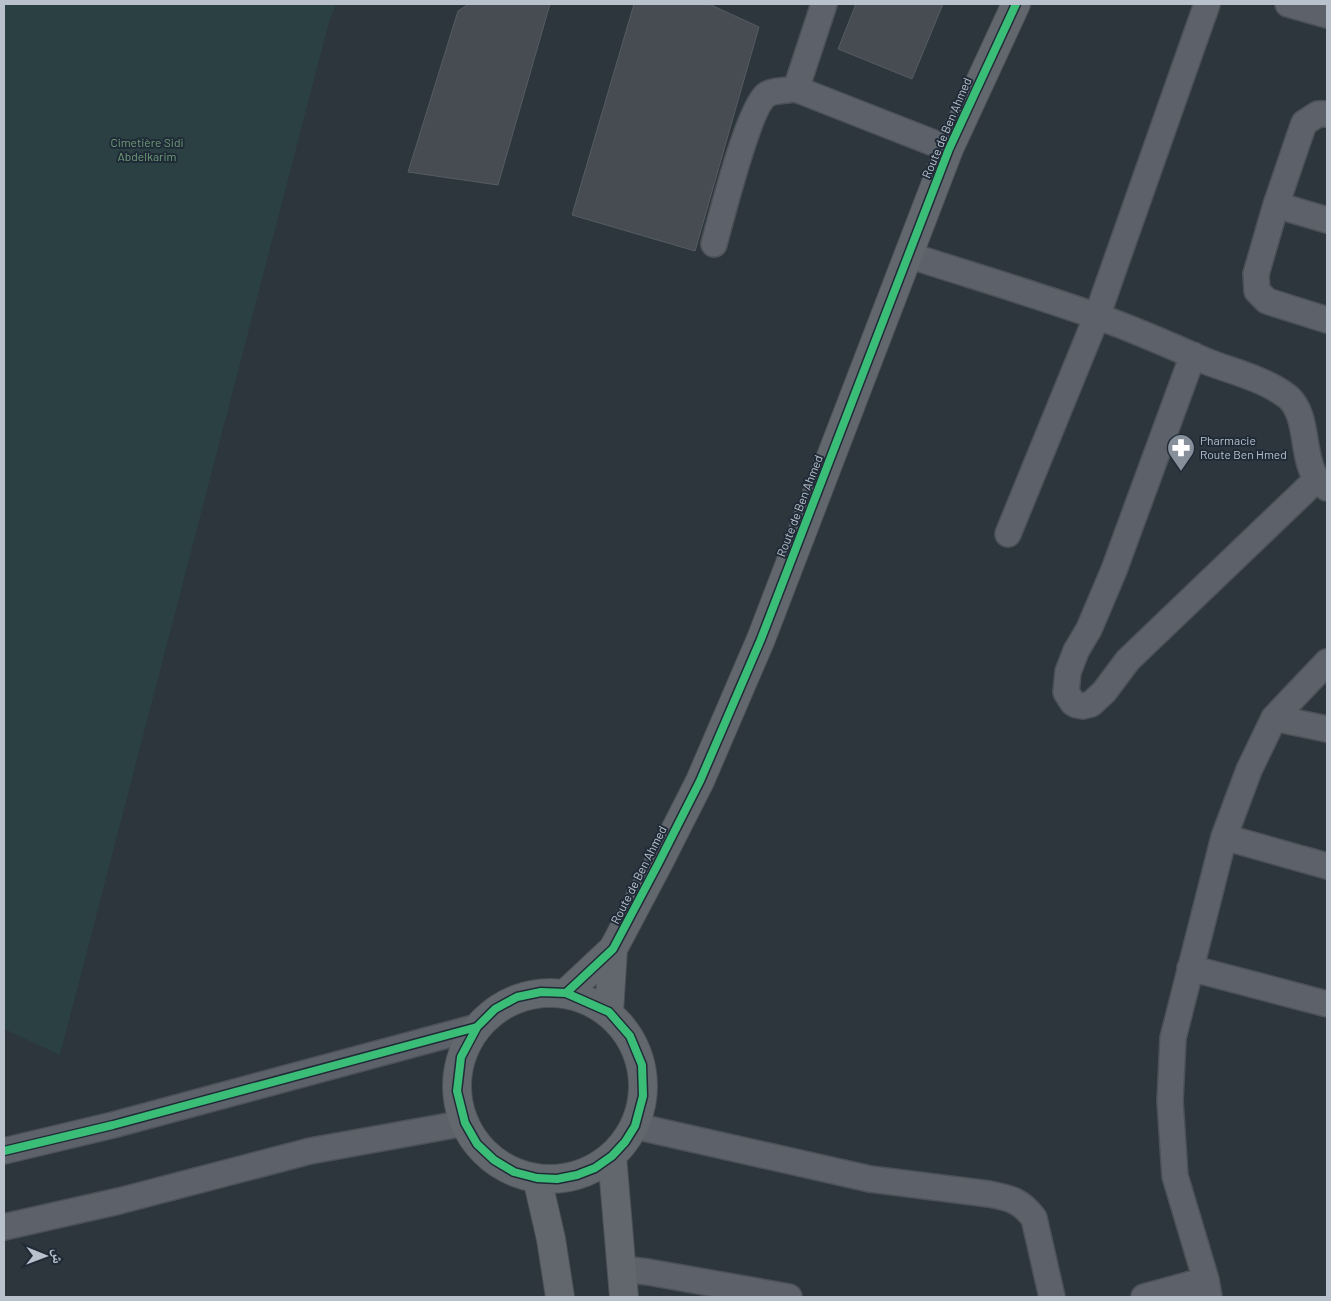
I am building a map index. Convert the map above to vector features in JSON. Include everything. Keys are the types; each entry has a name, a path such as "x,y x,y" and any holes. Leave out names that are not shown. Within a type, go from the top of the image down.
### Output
{"street":[{"path":"796,89 824,4"},
{"name":"Route de Ben Ahmed","path":"566,993 613,949 700,781 761,639 949,149 1016,4"},
{"path":"1008,534 1096,316 1207,4"},
{"path":"1288,4 1327,15"},
{"path":"714,244 743,145 757,105 768,93 796,89 949,149"},
{"path":"1327,114 1318,114 1304,123 1276,205 1256,274 1257,291 1267,301 1327,320"},
{"path":"1276,205 1327,220"},
{"path":"908,255 1096,316 1257,380 1279,390 1290,399 1296,408 1302,426 1306,450 1322,484 1128,660 1104,692 1091,704 1077,705 1072,703 1066,692 1068,672 1114,570 1193,355"},
{"path":"1144,1297 1208,1289 1175,1176 1170,1101 1173,1038 1224,837 1249,770 1274,718 1327,662"},
{"path":"1274,718 1327,728"},
{"path":"1224,837 1327,866"},
{"name":"Route de Ben Ahmed","path":"609,1012 613,949"},
{"path":"1190,968 1327,1004"},
{"path":"541,992 566,993 609,1012 630,1036 642,1065 643,1096 634,1126 625,1142 612,1156 596,1168 577,1176 557,1179 537,1178 514,1172 494,1160 477,1144 465,1124 457,1091 461,1057 477,1027 495,1009 517,997 541,992"},
{"path":"4,1151 123,1123 477,1027"},
{"path":"4,1227 119,1201 310,1151 465,1124"},
{"path":"634,1126 870,1179 1007,1198 1026,1208 1034,1218 1052,1297"},
{"path":"612,1156 624,1297"},
{"path":"537,1178 551,1239 560,1297"},
{"path":"622,1269 789,1297"}],"green space":[{"name":"Cimetière Sidi Abdelkarim","path":"4,4 336,4 329,22 60,1055 4,1029"}],"building":[{"path":"469,4 550,4 498,185 408,172 458,11"},
{"path":"634,4 709,4 759,27 695,251 572,215"},
{"path":"856,4 943,4 912,79 838,49"}],"cycle path":[{"path":"566,993 613,949 700,781 761,639 949,149 1016,4"},
{"path":"4,1151 113,1125 477,1027 495,1009 517,997 541,992 566,993 609,1012 630,1036 642,1065 643,1096 635,1126 625,1142 612,1156 595,1168 577,1175 557,1179 537,1178 514,1172 494,1160 477,1144 465,1123 457,1091 461,1057 477,1027"}],"place":[{"name":"Pharmacie Route Ben Hmed","path":"1181,472"}]}
